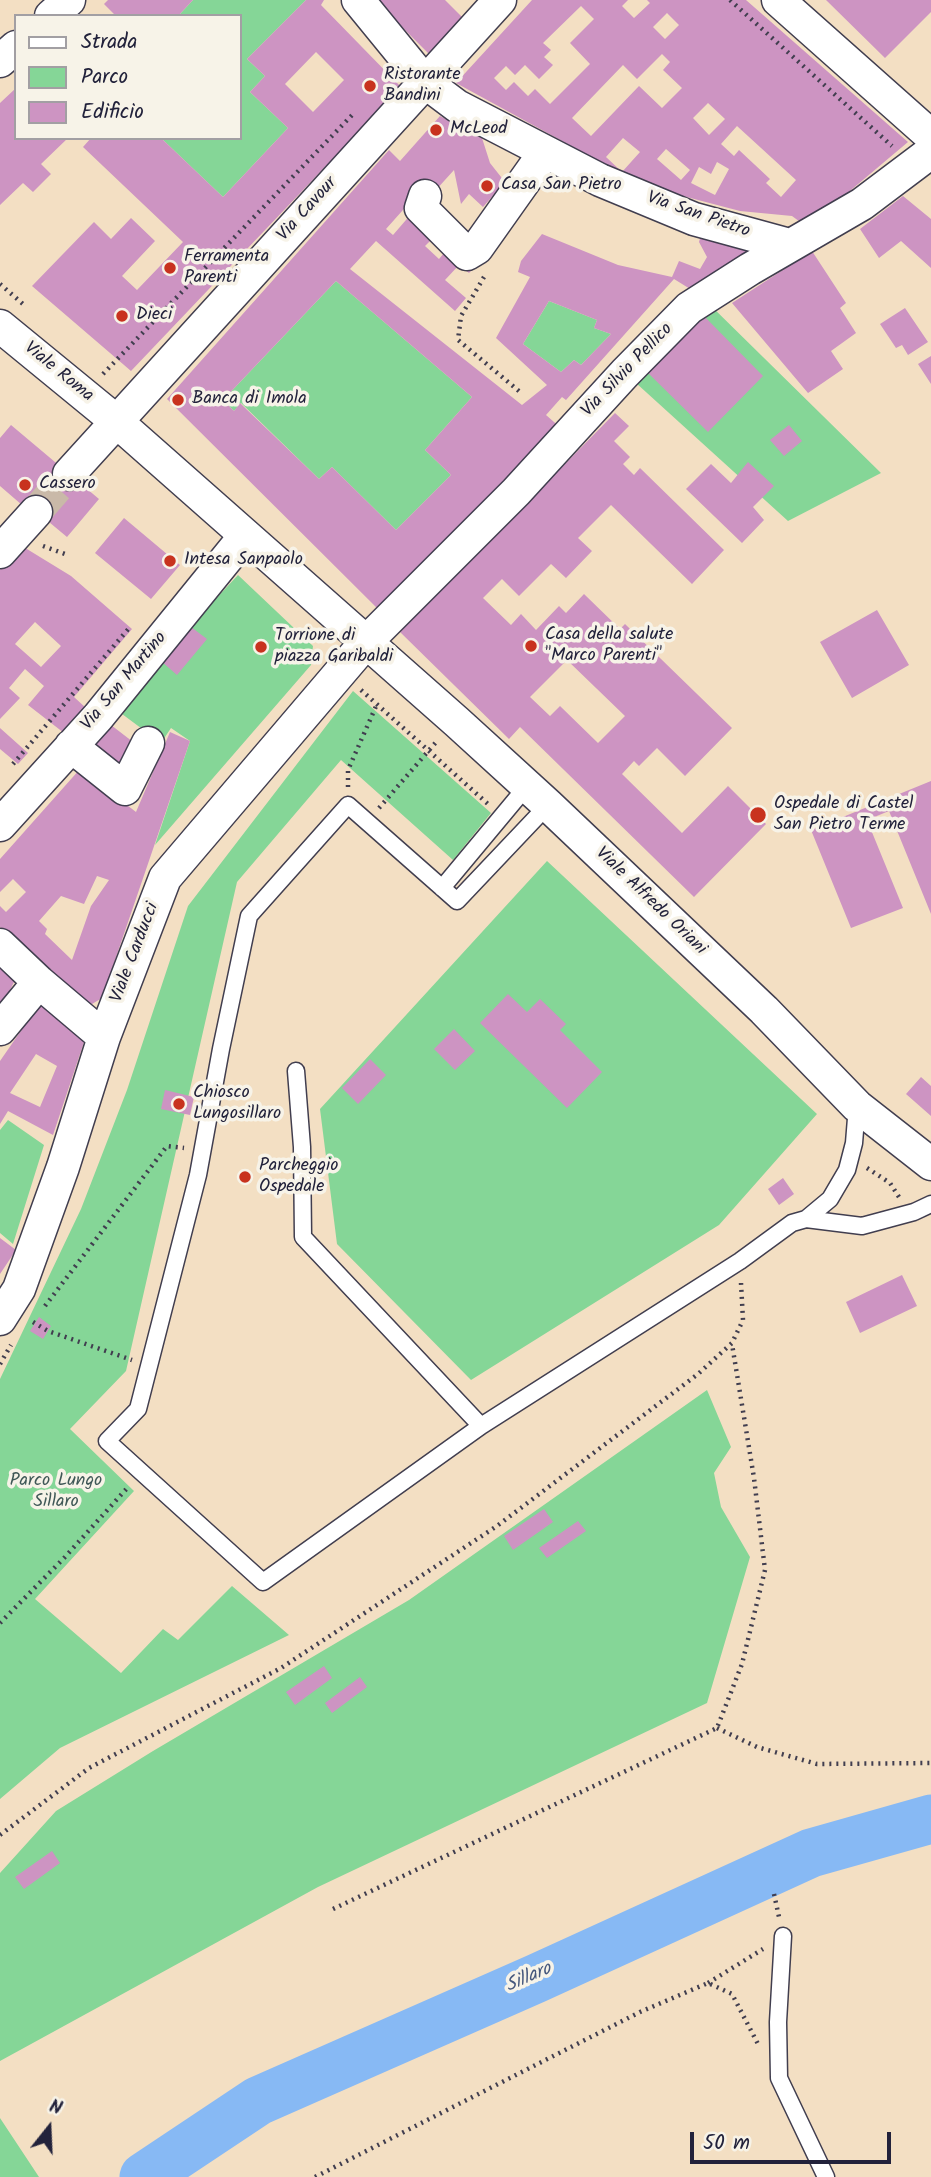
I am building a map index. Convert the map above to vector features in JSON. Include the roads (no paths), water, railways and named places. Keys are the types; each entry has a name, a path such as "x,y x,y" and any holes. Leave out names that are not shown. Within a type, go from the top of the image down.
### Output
{"street":[{"path":"53,14 69,0"},
{"name":"Via San Pietro","path":"358,0 425,82 457,106 600,180 694,219 789,245"},
{"name":"Via Cavour","path":"69,474 500,0"},
{"path":"778,0 931,136"},
{"path":"0,61 14,49"},
{"path":"425,196 421,208 467,254 477,248 545,152"},
{"name":"Via Silvio Pellico","path":"367,641 516,492 625,373 689,308 789,245 862,204 922,158"},
{"name":"Viale Roma","path":"0,327 116,421 245,536"},
{"path":"0,552 36,512"},
{"name":"Viale Alfredo Oriani","path":"245,536 367,641 538,796 764,1010 858,1106 931,1164"},
{"name":"Via San Martino","path":"0,825 98,717 245,536"},
{"name":"Viale Carducci","path":"13,1324 19,1290 63,1167 104,1037 165,878 340,680 367,641"},
{"path":"71,746 125,789 148,743"},
{"path":"0,945 104,1037"},
{"path":"0,1029 39,982"}],"lane":[{"path":"442,888 502,817 538,796"},
{"path":"538,796 457,901 348,805 248,916 198,1175 138,1409 107,1441 263,1582 481,1426 740,1261 792,1223 806,1219 862,1226 914,1212 931,1204"},
{"path":"296,1071 302,1147 303,1237 481,1426"},
{"path":"806,1219 830,1199 847,1170 854,1143 858,1106"},
{"path":"783,1936 778,2022 779,2078 826,2177"}],"waterway":[{"name":"Sillaro","path":"144,2177 258,2101 811,1853 931,1819"}],"tunnel":[{"path":"36,512 69,474"}],"place":[{"name":"Ristorante Bandini","path":"370,86"},
{"name":"McLeod","path":"436,130"},
{"name":"Casa San Pietro","path":"487,186"},
{"name":"Ferramenta Parenti","path":"170,268"},
{"name":"Dieci","path":"122,316"},
{"name":"Banca di Imola","path":"178,400"},
{"name":"Cassero","path":"25,485"},
{"name":"Intesa Sanpaolo","path":"170,561"},
{"name":"Casa della salute \"Marco Parenti\"","path":"531,646"},
{"name":"Torrione di piazza Garibaldi","path":"261,647"},
{"name":"Ospedale di Castel San Pietro Terme","path":"758,815"},
{"name":"Chiosco Lungosillaro","path":"179,1104"},
{"name":"Parcheggio Ospedale","path":"245,1177"}],"park label":[{"name":"Parco Lungo Sillaro","path":"56,1492"}]}
